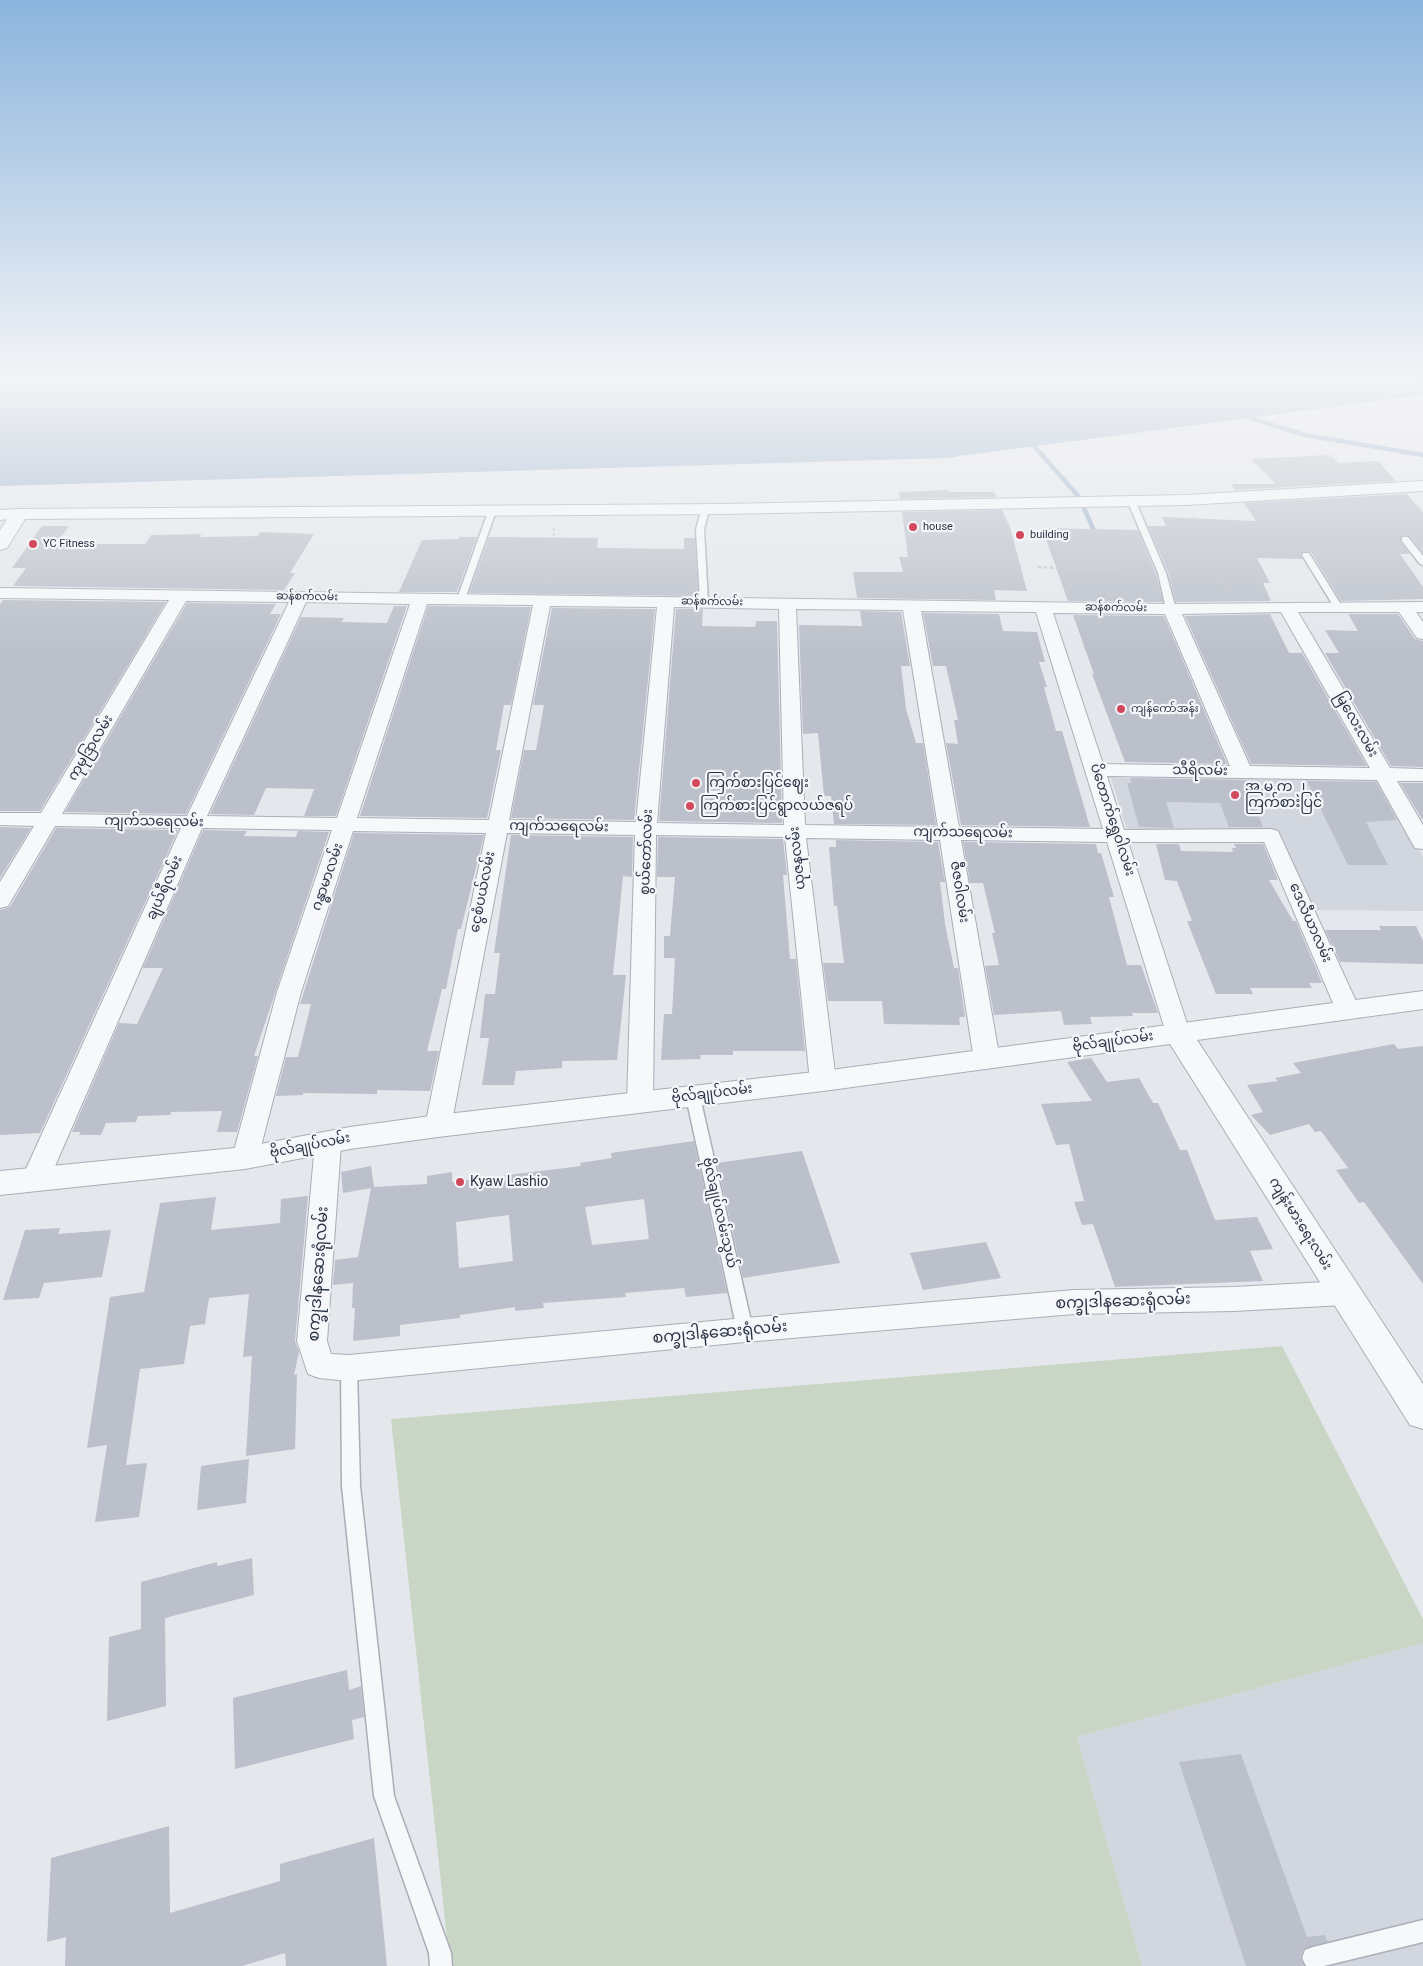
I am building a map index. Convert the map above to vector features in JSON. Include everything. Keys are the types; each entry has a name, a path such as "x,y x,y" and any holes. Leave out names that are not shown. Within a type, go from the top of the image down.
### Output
{"street":[{"path":"0,515 705,510 1186,500 1423,486"},
{"path":"0,544 19,514"},
{"name":"ဆန်စက်လမ်း","path":"0,593 1171,609 1423,607"},
{"name":"ကုမုဒြာလမ်း","path":"0,901 181,595"},
{"name":"ချယ်ရီလမ်း","path":"35,1180 194,822 300,597"},
{"name":"ဂန္ဓာမာလမ်း","path":"244,1158 289,992 420,599"},
{"name":"ငွေစံပယ်လမ်း","path":"438,1126 496,826 543,600"},
{"name":"စွယ်တော်လမ်း","path":"640,1103 646,829 666,602"},
{"name":"ယုဇနလမ်း","path":"787,603 795,830 823,1081"},
{"name":"ဇီဇဝါလမ်း","path":"911,605 988,1060"},
{"name":"ပိတောက်ရွှေဝါလမ်း","path":"1043,607 1178,1033"},
{"path":"1404,607 1423,634"},
{"name":"မြလေးလမ်း","path":"1287,608 1423,843"},
{"path":"1171,609 1244,772"},
{"name":"သီရိလမ်း","path":"1096,770 1385,776 1423,775"},
{"name":"ကျက်သရေလမ်း","path":"0,819 1117,836"},
{"name":"ဒေလီယာလမ်း","path":"1117,836 1271,835 1348,1010"},
{"name":"ဗိုလ်ချုပ်လမ်း","path":"0,1183 244,1158 438,1126 693,1097 988,1060 1423,1000"},
{"name":"ကျန်းမားရေးလမ်း","path":"1178,1033 1423,1414"},
{"name":"စက္ခုဒါနဆေးရုံလမ်း","path":"328,1144 312,1342 319,1365 349,1368 745,1330 1074,1302 1234,1299 1344,1292"}],"lane":[{"path":"1131,500 1162,573 1171,609"},
{"path":"704,602 700,528 705,510"},
{"path":"461,600 492,511"},
{"path":"1405,539 1423,562"},
{"path":"1306,555 1339,608"},
{"name":"ဗိုလ်ချုပ်လမ်းသွယ်","path":"693,1097 745,1330"},
{"path":"349,1368 351,1486 384,1796 440,1954 441,1966"},
{"path":"1313,1958 1423,1931"}],"path":[{"path":"1186,500 1236,607"},
{"path":"543,600 553,562 554,511"},
{"path":"1038,567 1162,573"}],"shaded area":[{"path":"1111,778 1382,781 1423,857 1423,911 1314,910 1284,842 1130,840"},
{"path":"1423,1643 1423,1966 1142,1966 1077,1737"}],"green space":[{"path":"1282,1346 1423,1619 1423,1643 1077,1737 1142,1966 450,1966 391,1419"}],"water":[{"path":"0,468 616,468 0,486"}],"building":[{"path":"1260,468 1384,468 1396,481 1235,490 1231,484 1276,484"},
{"path":"948,490 948,492 994,492 997,497 900,499 899,492"},
{"path":"1407,494 1423,512 1423,553 1409,536 1402,535 1401,542 1410,554 1400,554 1423,587 1423,599 1341,601 1311,552 1303,551 1300,554 1302,559 1257,558 1270,583 1263,583 1271,601 1176,602 1168,572 1148,526 1166,526 1162,517 1256,521 1244,503"},
{"path":"1002,510 1010,527 1027,591 994,590 996,600 857,598 853,572 903,572 899,557 908,557 902,512"},
{"path":"42,526 69,526 59,540 80,539 77,544 145,544 151,535 201,534 200,537 258,536 260,532 314,534 290,573 295,573 284,590 13,586 26,568 12,568"},
{"path":"1042,528 1138,530 1156,574 1163,602 1068,601"},
{"path":"459,537 477,537 457,592 399,592 422,540 459,539"},
{"path":"489,537 598,538 597,548 684,549 684,538 695,538 698,596 469,593"},
{"path":"3,600 166,602 40,811 0,811 0,604"},
{"path":"187,603 276,604 270,614 281,614 186,814 65,812"},
{"path":"394,606 407,606 336,816 304,816 314,789 266,788 254,815 210,814 301,617 344,618 341,622 387,623"},
{"path":"428,606 531,607 511,705 504,705 496,750 501,750 487,818 360,816"},
{"path":"552,608 655,609 634,820 511,818 524,750 536,750 544,705 533,705"},
{"path":"676,609 703,609 702,626 755,627 756,621 777,621 782,823 659,821"},
{"path":"860,611 901,612 910,666 901,666 906,709 916,743 923,743 936,825 834,824 831,796 824,796 818,733 803,734 799,625 862,626"},
{"path":"923,613 999,614 1003,631 1037,632 1045,662 1039,662 1047,687 1044,687 1056,731 1062,731 1090,827 961,825 946,743 958,744 954,720 958,720 946,666 933,666"},
{"path":"1270,614 1289,653 1302,653 1367,766 1251,764 1185,616"},
{"path":"1348,614 1398,614 1415,639 1423,641 1423,767 1391,766 1325,653 1339,653 1325,630 1358,631"},
{"path":"1073,615 1164,616 1227,764 1125,762 1092,674 1094,674"},
{"path":"1130,778 1245,780 1263,827 1229,827 1220,803 1166,802 1174,828 1139,827 1127,783 1132,783"},
{"path":"1307,781 1376,782 1397,820 1366,822 1388,865 1348,865"},
{"path":"1400,783 1423,783 1423,819 1422,819"},
{"path":"0,827 31,828 0,878"},
{"path":"56,828 178,830 40,1133 0,1135 0,910 10,907"},
{"path":"203,830 247,831 244,836 296,837 298,831 329,832 254,1056 258,1056 237,1132 217,1132 222,1111 171,1112 170,1115 138,1116 136,1122 106,1123 101,1135 79,1135 81,1132 72,1132 119,1023 137,1024 163,968 143,968"},
{"path":"354,833 484,835 461,929 458,929 446,989 442,989 427,1051 439,1051 430,1091 377,1090 377,1094 303,1093 303,1095 276,1096 286,1057 298,1057 311,1004 300,1004"},
{"path":"511,835 633,837 632,877 623,876 613,975 626,975 617,1060 562,1061 562,1068 516,1071 514,1085 482,1085 489,1038 480,1038 485,994 495,994 500,953 494,953"},
{"path":"658,837 783,839 787,875 783,875 790,959 796,959 805,1051 733,1051 733,1055 700,1055 701,1059 661,1060 664,1014 672,1014 675,958 664,958 664,936 670,936 675,877 657,877"},
{"path":"836,840 938,842 945,882 940,882 945,924 954,968 958,968 965,1017 959,1017 960,1025 884,1024 882,1001 828,1001 823,963 844,963 837,906 834,906 829,847 836,847"},
{"path":"963,842 1096,844 1098,853 1101,853 1114,897 1109,897 1127,965 1141,965 1158,1013 1132,1013 1133,1016 1090,1017 1092,1024 1064,1025 1061,1011 994,1015 985,966 999,965 992,933 995,933 983,883 970,883"},
{"path":"1156,844 1179,844 1181,851 1233,852 1232,848 1236,848 1234,844 1263,844 1278,880 1269,880 1293,921 1296,921 1322,983 1309,983 1312,988 1250,988 1253,994 1216,994 1187,921 1192,921 1177,881 1165,880"},
{"path":"1379,926 1416,926 1423,941 1423,964 1340,962 1325,930 1381,930"},
{"path":"1394,1044 1398,1049 1423,1046 1423,1284 1364,1202 1359,1203 1336,1170 1348,1168 1321,1131 1315,1132 1309,1124 1270,1135 1251,1115 1263,1112 1247,1085 1278,1081 1275,1078 1301,1073 1293,1063"},
{"path":"1091,1058 1107,1082 1139,1078 1153,1103 1158,1103 1180,1150 1187,1150 1215,1220 1257,1217 1273,1249 1250,1251 1263,1281 1115,1287 1093,1224 1082,1225 1074,1202 1084,1201 1069,1144 1056,1145 1041,1104 1092,1101 1067,1062"},
{"path":"694,1141 727,1293 686,1297 684,1288 625,1293 626,1297 543,1303 544,1308 515,1311 515,1307 460,1315 460,1318 400,1325 400,1336 353,1341 355,1308 352,1308 353,1283 333,1285 335,1260 358,1257 371,1188 343,1193 341,1172 371,1166 374,1187 427,1184 427,1176 452,1172 452,1182 581,1166 580,1163 612,1158 611,1153","holes":["644,1199 649,1239 592,1245 585,1207","509,1215 513,1261 459,1268 456,1222"]},
{"path":"802,1151 840,1263 743,1278 717,1163"},
{"path":"308,1196 295,1341 299,1352 294,1375 297,1374 295,1449 246,1456 252,1356 243,1357 249,1294 209,1298 205,1324 190,1326 184,1364 140,1369 126,1465 147,1463 139,1517 95,1522 107,1445 87,1448 110,1297 144,1292 160,1203 216,1197 211,1230 280,1223 281,1199"},
{"path":"60,1228 58,1234 111,1230 102,1277 44,1283 39,1298 3,1300 25,1230"},
{"path":"986,1242 1001,1278 923,1290 910,1253"},
{"path":"249,1459 246,1503 197,1510 201,1466"},
{"path":"252,1558 254,1595 165,1618 166,1706 107,1721 109,1637 141,1629 141,1582 217,1562 217,1566"},
{"path":"347,1670 349,1690 361,1686 364,1717 352,1720 354,1739 235,1769 233,1698"},
{"path":"1241,1754 1307,1937 1325,1935 1328,1942 1303,1949 1300,1957 1304,1966 1246,1966 1179,1762"},
{"path":"169,1826 170,1913 280,1881 280,1864 374,1838 387,1966 286,1966 285,1953 242,1966 65,1966 66,1937 47,1942 51,1858"}],"waterway":[{"path":"1053,468 1079,497 1095,533"}],"place":[{"name":"house","path":"913,527"},
{"name":"building","path":"1020,535"},
{"name":"YC Fitness","path":"33,544"},
{"name":"ကျန်ကော်အန်း","path":"1121,709"},
{"name":"ကြက်စားပြင်ဈေး","path":"696,783"},
{"name":"အ.မ.က ၂ ကြက်စားပြင်","path":"1235,795"},
{"name":"ကြက်စားပြင်ရွာလယ်ဇရပ်","path":"690,806"},
{"name":"Kyaw Lashio","path":"460,1182"}]}
